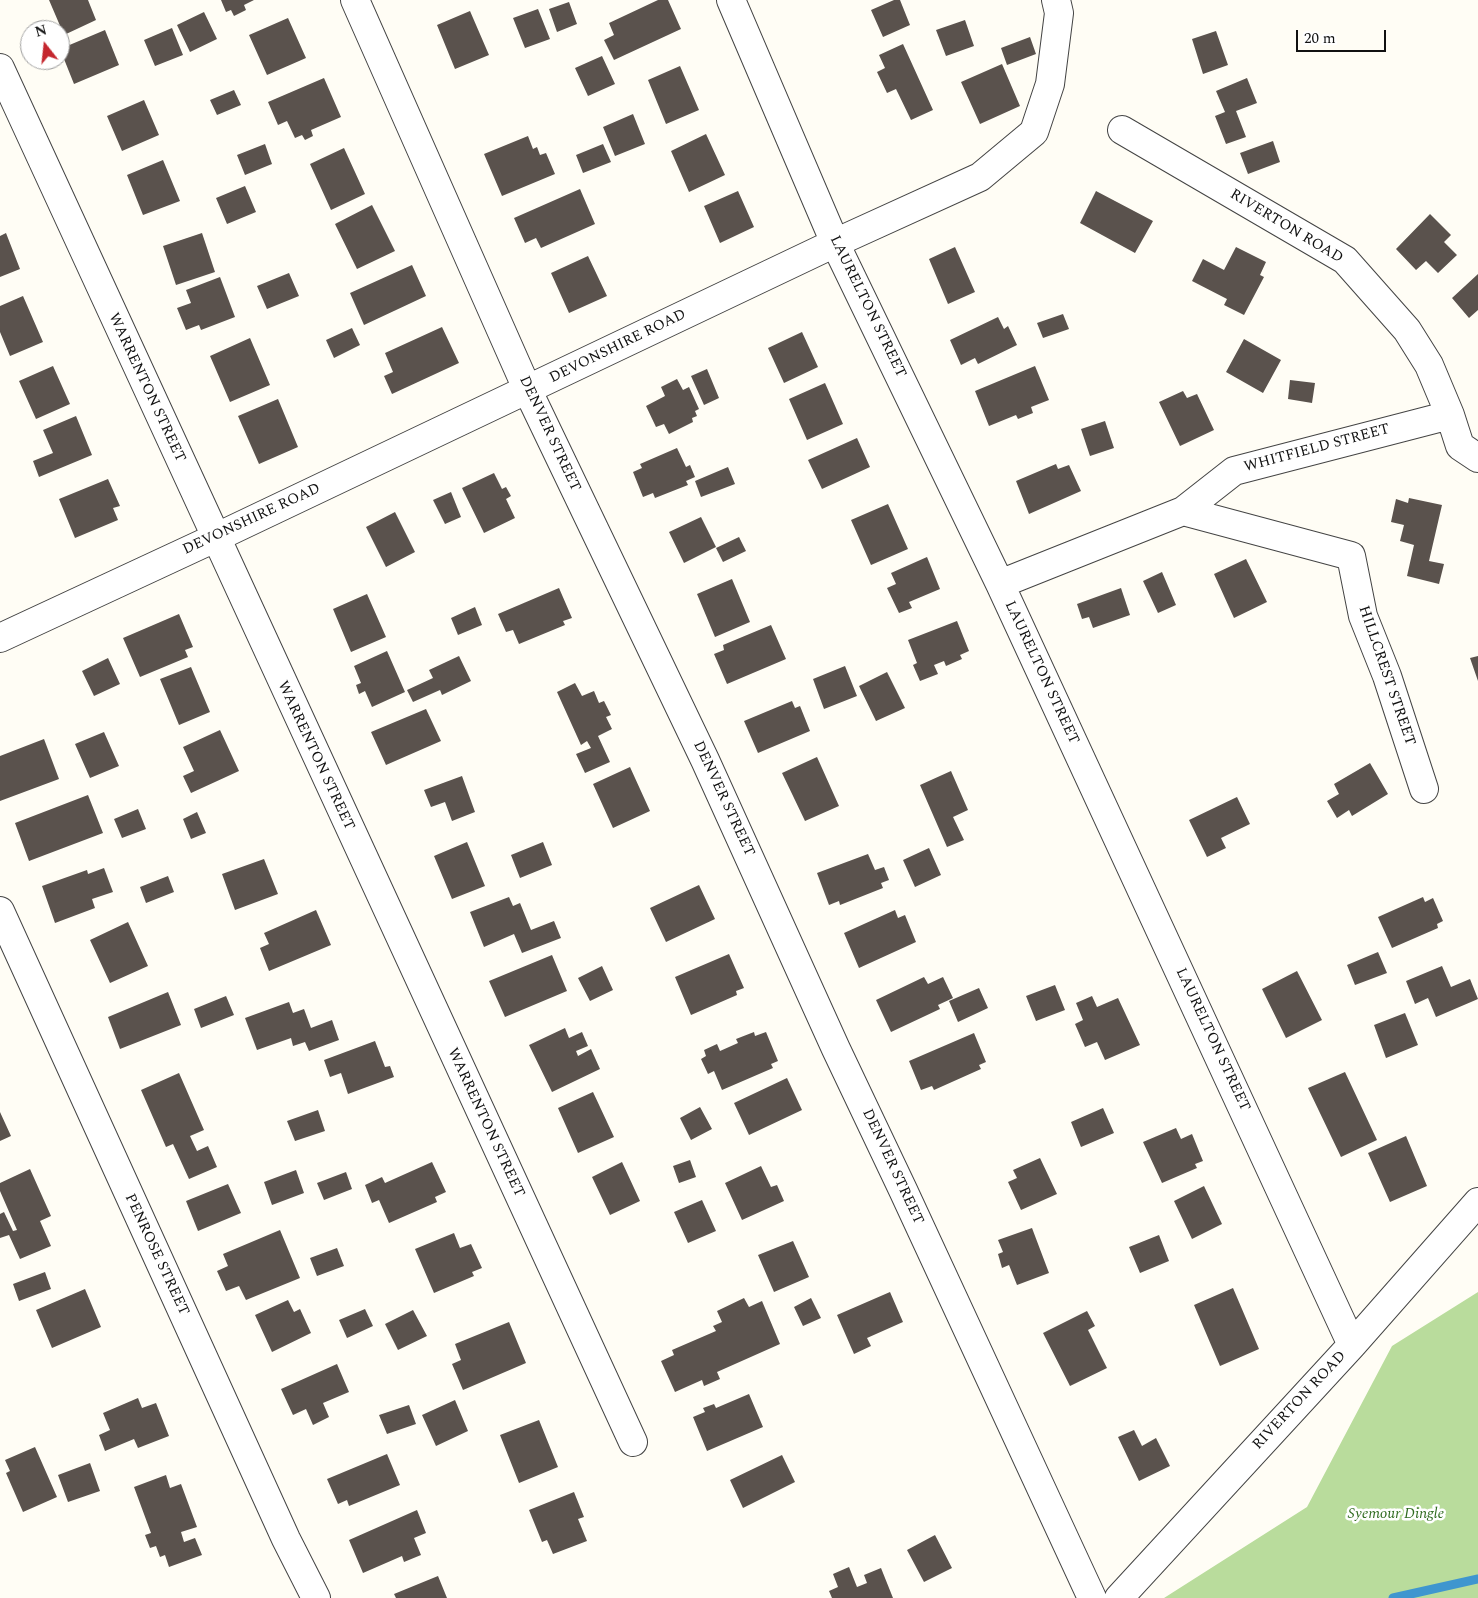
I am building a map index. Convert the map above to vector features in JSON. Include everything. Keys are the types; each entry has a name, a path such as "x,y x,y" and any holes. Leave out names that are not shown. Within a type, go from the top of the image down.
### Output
{"street":[{"name":"DENVER STREET","path":"355,0 528,390 705,760 836,1050 904,1190 1092,1598"},
{"name":"LAURELTON STREET","path":"731,0 835,243 1000,584 1352,1345"},
{"name":"DEVONSHIRE ROAD","path":"0,638 528,390 835,243 980,177 1034,132 1050,84 1059,14 1056,0"},
{"name":"WARRENTON STREET","path":"0,68 633,1442"},
{"name":"RIVERTON ROAD","path":"1122,130 1345,260 1407,330 1429,365 1450,415 1460,446 1478,458"},
{"name":"WHITFIELD STREET","path":"1000,584 1183,511 1234,471 1450,415"},
{"name":"HILLCREST STREET","path":"1183,511 1351,556 1363,616 1387,676 1424,789"},
{"name":"PENROSE STREET","path":"0,910 278,1521 316,1598"},
{"name":"RIVERTON ROAD","path":"1119,1598 1352,1345 1478,1202"}],"green space":[{"name":"Syemour Dingle","path":"1478,1292 1478,1598 1164,1598 1307,1507 1392,1346"}],"building":[{"path":"49,0 88,0 96,20 70,32 70,20 58,20"},
{"path":"221,0 254,0 244,5 246,10 234,16 231,10 226,12"},
{"path":"658,0 668,0 681,29 614,60 604,40 614,35 609,23"},
{"path":"894,0 900,0 910,25 883,37 871,10"},
{"path":"569,2 577,24 557,32 549,9"},
{"path":"538,9 550,39 525,48 513,18"},
{"path":"470,11 489,55 455,69 437,25"},
{"path":"204,12 217,39 190,52 177,25"},
{"path":"288,18 306,58 267,75 249,35"},
{"path":"965,20 974,46 946,56 936,30"},
{"path":"172,28 183,55 155,66 144,40"},
{"path":"105,30 119,65 74,84 68,70 70,70 70,45"},
{"path":"1216,31 1228,65 1203,74 1192,39"},
{"path":"1030,37 1036,54 1007,65 1001,48"},
{"path":"903,44 933,110 911,120 896,89 887,93 877,72 885,68 879,55"},
{"path":"602,56 615,84 588,96 575,68"},
{"path":"1002,64 1020,106 980,124 961,82"},
{"path":"680,66 699,110 666,124 648,80"},
{"path":"324,78 341,117 311,130 313,136 305,140 302,135 295,138 287,121 278,125 268,102"},
{"path":"1247,78 1257,103 1236,111 1246,137 1226,144 1215,116 1225,112 1216,91"},
{"path":"234,90 241,105 217,115 210,100"},
{"path":"144,100 159,135 122,151 107,116"},
{"path":"633,114 645,144 615,156 603,127"},
{"path":"706,134 725,175 689,192 671,151"},
{"path":"528,136 533,149 537,147 540,155 546,153 555,174 502,196 484,154"},
{"path":"1273,141 1280,162 1248,174 1240,153"},
{"path":"265,144 272,164 245,175 237,155"},
{"path":"603,144 611,162 583,173 576,155"},
{"path":"344,148 365,194 331,210 310,164"},
{"path":"163,160 180,201 143,215 127,175"},
{"path":"245,186 256,212 227,224 216,198"},
{"path":"580,189 595,224 541,248 536,238 525,243 514,218"},
{"path":"738,191 754,227 720,243 704,206"},
{"path":"1096,191 1153,221 1135,253 1080,223"},
{"path":"372,205 395,251 357,269 335,224"},
{"path":"1430,214 1451,235 1444,242 1457,255 1438,273 1426,261 1416,270 1396,249"},
{"path":"6,233 20,269 0,277 0,236"},
{"path":"202,233 215,272 176,285 163,246"},
{"path":"955,247 975,292 948,304 929,259"},
{"path":"1236,247 1266,262 1260,275 1264,277 1244,315 1224,305 1227,299 1192,281 1203,259 1224,270"},
{"path":"588,256 607,296 569,313 551,273"},
{"path":"412,265 426,296 364,325 350,293"},
{"path":"289,273 299,296 267,309 257,286"},
{"path":"1478,274 1478,310 1469,318 1452,298"},
{"path":"220,277 235,317 201,330 199,325 186,330 177,308 191,303 186,290"},
{"path":"23,296 43,342 10,356 0,332 0,306"},
{"path":"1063,314 1069,329 1043,338 1037,323"},
{"path":"998,317 1004,329 1008,326 1017,345 978,364 975,358 961,365 950,340"},
{"path":"442,327 459,363 392,394 384,376 393,372 385,353"},
{"path":"352,328 360,345 334,358 326,340"},
{"path":"802,332 818,367 784,383 768,348"},
{"path":"250,338 270,385 230,402 210,356"},
{"path":"1244,339 1281,360 1263,393 1226,372"},
{"path":"53,366 70,404 36,419 19,381"},
{"path":"1035,366 1049,400 1031,407 1033,413 1018,419 1016,415 989,426 975,391"},
{"path":"707,369 719,398 704,405 691,376"},
{"path":"677,379 683,390 689,387 699,409 695,411 697,416 692,418 693,422 669,434 664,424 656,427 646,406 665,396 661,387"},
{"path":"1290,380 1315,383 1312,403 1288,399"},
{"path":"825,383 843,424 807,440 789,399"},
{"path":"1183,391 1187,398 1197,394 1214,430 1180,446 1159,402"},
{"path":"278,399 298,447 259,464 238,416"},
{"path":"76,416 92,455 39,477 33,461 53,453 43,430"},
{"path":"1105,421 1114,448 1090,456 1081,429"},
{"path":"857,438 870,467 822,489 808,460"},
{"path":"677,448 686,467 690,465 695,477 686,481 688,485 655,498 653,493 643,497 633,472 642,468 640,464"},
{"path":"1056,464 1058,469 1069,465 1081,491 1029,514 1016,481"},
{"path":"728,467 735,484 701,497 695,481"},
{"path":"494,473 502,489 506,487 511,496 506,499 515,518 484,533 462,488"},
{"path":"108,479 120,506 113,508 118,520 75,538 59,499"},
{"path":"451,492 461,517 445,524 433,500"},
{"path":"1409,498 1442,505 1429,561 1444,564 1439,584 1407,576 1414,545 1400,541 1404,525 1391,522 1396,499 1408,503"},
{"path":"888,504 908,549 871,565 851,520"},
{"path":"395,512 415,552 386,567 366,527"},
{"path":"701,517 716,547 684,563 669,532"},
{"path":"739,537 746,551 723,562 716,548"},
{"path":"927,557 940,589 909,602 912,608 899,613 887,588 896,584 891,573"},
{"path":"1246,559 1267,602 1234,618 1214,574"},
{"path":"1162,572 1176,605 1158,613 1143,581"},
{"path":"732,579 750,622 715,637 697,594"},
{"path":"559,588 572,618 563,621 565,625 519,644 513,630 506,632 498,614"},
{"path":"1121,588 1130,615 1093,628 1089,617 1082,619 1077,604"},
{"path":"367,594 386,637 351,652 333,609"},
{"path":"475,607 482,625 458,635 451,618"},
{"path":"179,614 193,647 185,650 188,657 140,677 123,638"},
{"path":"957,621 969,651 960,655 962,659 946,666 944,661 934,665 938,674 920,681 913,665 917,663 908,640"},
{"path":"771,625 786,659 727,684 714,654 724,650 723,645"},
{"path":"387,651 405,692 372,707 365,691 359,694 356,685 361,683 354,666"},
{"path":"459,656 471,681 442,695 440,690 413,702 407,690 433,678 429,670"},
{"path":"1478,656 1478,681 1470,658"},
{"path":"108,658 120,684 94,696 82,671"},
{"path":"845,666 857,696 824,709 813,679"},
{"path":"191,667 210,712 179,725 160,679"},
{"path":"887,672 905,708 876,721 859,686"},
{"path":"575,683 582,696 594,691 599,703 604,701 611,715 606,717 612,729 598,736 610,762 585,773 576,754 591,748 587,741 581,745 557,692"},
{"path":"792,701 795,708 800,706 810,731 758,753 744,721"},
{"path":"426,709 441,741 386,765 371,732"},
{"path":"220,730 239,771 191,793 183,776 194,771 183,747"},
{"path":"104,732 119,766 90,778 75,744"},
{"path":"44,739 59,779 0,801 0,756"},
{"path":"817,757 839,806 805,821 782,773"},
{"path":"1370,763 1388,794 1352,816 1349,810 1337,818 1327,801 1339,794 1334,784"},
{"path":"630,767 650,811 613,828 593,784"},
{"path":"951,771 968,810 953,817 964,840 947,847 920,785"},
{"path":"462,776 475,812 452,821 445,802 431,807 424,790"},
{"path":"88,795 103,833 29,861 15,823"},
{"path":"1237,797 1250,824 1221,838 1226,848 1207,857 1189,820"},
{"path":"138,809 146,829 122,838 114,819"},
{"path":"197,812 206,833 191,839 183,819"},
{"path":"467,842 485,886 452,899 434,856"},
{"path":"543,842 552,865 520,878 511,855"},
{"path":"929,848 941,875 915,887 903,860"},
{"path":"868,854 875,870 884,867 889,880 881,883 883,888 840,905 839,901 829,905 817,873"},
{"path":"264,859 278,894 235,910 222,874"},
{"path":"104,868 113,892 92,899 95,908 55,923 42,886 87,870 88,874"},
{"path":"168,876 174,892 146,903 140,887"},
{"path":"699,885 715,919 666,942 650,908"},
{"path":"509,897 513,906 520,903 531,930 554,921 561,938 522,953 514,934 484,947 470,912"},
{"path":"1423,897 1425,902 1433,898 1443,921 1437,924 1438,928 1392,948 1378,917"},
{"path":"316,910 331,945 269,971 260,948 269,944 264,933"},
{"path":"895,910 898,918 905,915 916,942 859,968 844,933"},
{"path":"128,922 148,966 110,983 90,940"},
{"path":"1378,952 1387,973 1355,985 1347,965"},
{"path":"729,954 744,988 736,991 737,995 691,1015 675,977"},
{"path":"552,955 567,991 505,1017 489,981"},
{"path":"602,966 613,990 590,1001 578,978"},
{"path":"1442,966 1451,987 1470,979 1478,999 1436,1017 1428,998 1415,1004 1406,981"},
{"path":"1297,971 1322,1020 1286,1038 1262,989"},
{"path":"924,977 928,984 943,977 953,998 938,1005 940,1009 891,1032 876,1000"},
{"path":"1055,985 1065,1010 1036,1021 1026,996"},
{"path":"979,988 988,1008 958,1022 949,1001"},
{"path":"168,992 181,1025 120,1049 108,1017"},
{"path":"226,996 234,1015 201,1028 194,1009"},
{"path":"1092,996 1097,1007 1118,998 1140,1045 1105,1060 1097,1042 1085,1047 1075,1024 1083,1020 1076,1003"},
{"path":"289,1002 293,1013 304,1009 311,1028 332,1020 339,1040 309,1051 305,1042 293,1046 291,1038 257,1050 245,1018"},
{"path":"1405,1013 1418,1045 1386,1058 1374,1025"},
{"path":"565,1028 569,1038 582,1032 588,1046 576,1051 578,1056 591,1049 600,1069 552,1092 529,1045"},
{"path":"754,1032 755,1036 766,1032 778,1061 771,1064 773,1068 722,1090 714,1071 708,1074 701,1059 706,1056 704,1050 717,1044 720,1051 738,1043 736,1039"},
{"path":"974,1033 986,1062 979,1065 981,1069 934,1090 932,1086 921,1090 909,1061"},
{"path":"375,1041 385,1067 390,1066 394,1077 348,1094 341,1073 330,1077 324,1060"},
{"path":"1345,1072 1377,1140 1341,1157 1308,1088"},
{"path":"179,1073 204,1130 190,1136 197,1151 208,1146 217,1167 189,1179 173,1144 166,1147 141,1090"},
{"path":"787,1078 802,1110 749,1135 734,1103"},
{"path":"593,1092 614,1137 578,1153 558,1108"},
{"path":"700,1107 712,1129 691,1140 680,1118"},
{"path":"1103,1108 1114,1133 1081,1147 1071,1122"},
{"path":"318,1110 325,1131 295,1141 287,1121"},
{"path":"0,1112 11,1136 0,1141"},
{"path":"1176,1128 1181,1139 1192,1134 1203,1161 1195,1164 1197,1168 1162,1183 1143,1142"},
{"path":"1406,1136 1427,1186 1390,1202 1368,1153"},
{"path":"1040,1158 1057,1194 1021,1210 1008,1182 1017,1178 1013,1170"},
{"path":"690,1160 696,1177 679,1183 673,1166"},
{"path":"432,1162 446,1192 435,1197 437,1202 389,1223 379,1200 372,1203 365,1185 382,1177 385,1183"},
{"path":"622,1162 640,1201 610,1215 592,1177"},
{"path":"761,1166 771,1187 777,1185 784,1201 742,1220 725,1183"},
{"path":"30,1169 51,1216 40,1221 51,1246 20,1259 9,1235 0,1238 0,1214 4,1212 13,1231 17,1230 0,1191 0,1183"},
{"path":"296,1170 304,1193 272,1205 264,1182"},
{"path":"346,1172 352,1189 324,1200 317,1183"},
{"path":"228,1184 241,1213 198,1231 186,1201"},
{"path":"1204,1186 1222,1224 1192,1239 1174,1201"},
{"path":"702,1200 716,1231 688,1243 674,1212"},
{"path":"1032,1228 1049,1273 1017,1285 1009,1265 1002,1268 998,1254 1003,1252 998,1240"},
{"path":"280,1230 300,1278 246,1300 239,1286 226,1291 217,1271 228,1266 223,1254"},
{"path":"454,1233 460,1248 471,1244 482,1268 472,1272 474,1276 434,1293 415,1249"},
{"path":"1159,1235 1169,1261 1140,1273 1129,1247"},
{"path":"793,1241 809,1277 774,1292 758,1255"},
{"path":"337,1248 344,1266 317,1276 310,1258"},
{"path":"45,1272 51,1289 19,1301 13,1284"},
{"path":"1233,1288 1259,1349 1220,1366 1194,1305"},
{"path":"85,1289 101,1327 52,1348 36,1310"},
{"path":"890,1292 903,1322 867,1338 871,1346 854,1354 837,1315"},
{"path":"744,1298 749,1307 762,1301 780,1344 717,1372 720,1379 704,1386 702,1380 675,1392 661,1361 674,1355 672,1350 716,1331 713,1326 722,1322 717,1311"},
{"path":"811,1298 821,1318 803,1326 794,1307"},
{"path":"288,1300 294,1312 300,1309 311,1333 272,1352 255,1315"},
{"path":"365,1309 373,1326 347,1338 339,1320"},
{"path":"413,1310 427,1336 398,1350 385,1324"},
{"path":"1087,1311 1095,1326 1088,1330 1107,1368 1070,1386 1043,1333"},
{"path":"509,1322 526,1363 463,1390 452,1364 461,1360 455,1344"},
{"path":"337,1364 349,1392 323,1403 329,1417 313,1425 306,1409 293,1415 281,1389"},
{"path":"749,1394 763,1427 707,1451 693,1417 705,1412 703,1408 714,1404 716,1408"},
{"path":"138,1398 142,1408 156,1403 169,1436 138,1448 134,1439 105,1451 99,1435 110,1430 103,1413"},
{"path":"455,1400 468,1431 436,1446 422,1415"},
{"path":"409,1405 416,1424 387,1434 379,1415"},
{"path":"539,1420 558,1467 519,1483 500,1435"},
{"path":"1134,1430 1142,1446 1156,1438 1170,1466 1139,1481 1118,1437"},
{"path":"35,1447 57,1497 23,1512 6,1473 10,1471 5,1460"},
{"path":"387,1454 400,1485 349,1506 347,1500 338,1504 327,1479"},
{"path":"782,1455 795,1482 743,1508 730,1480"},
{"path":"90,1463 100,1491 68,1502 58,1475"},
{"path":"166,1475 170,1488 181,1484 197,1527 181,1532 184,1542 195,1538 202,1555 169,1567 165,1555 160,1557 156,1546 150,1548 145,1535 151,1533 134,1487"},
{"path":"574,1492 584,1517 578,1519 587,1541 553,1554 547,1540 542,1542 529,1510"},
{"path":"417,1510 426,1533 414,1538 421,1555 404,1562 402,1556 363,1573 349,1540"},
{"path":"935,1535 952,1568 924,1582 907,1550"},
{"path":"849,1567 857,1587 867,1583 864,1575 881,1568 893,1598 832,1598 829,1591 838,1587 833,1574"},
{"path":"438,1576 447,1598 396,1598 394,1594"}],"waterway":[{"path":"1393,1598 1478,1579"}]}
